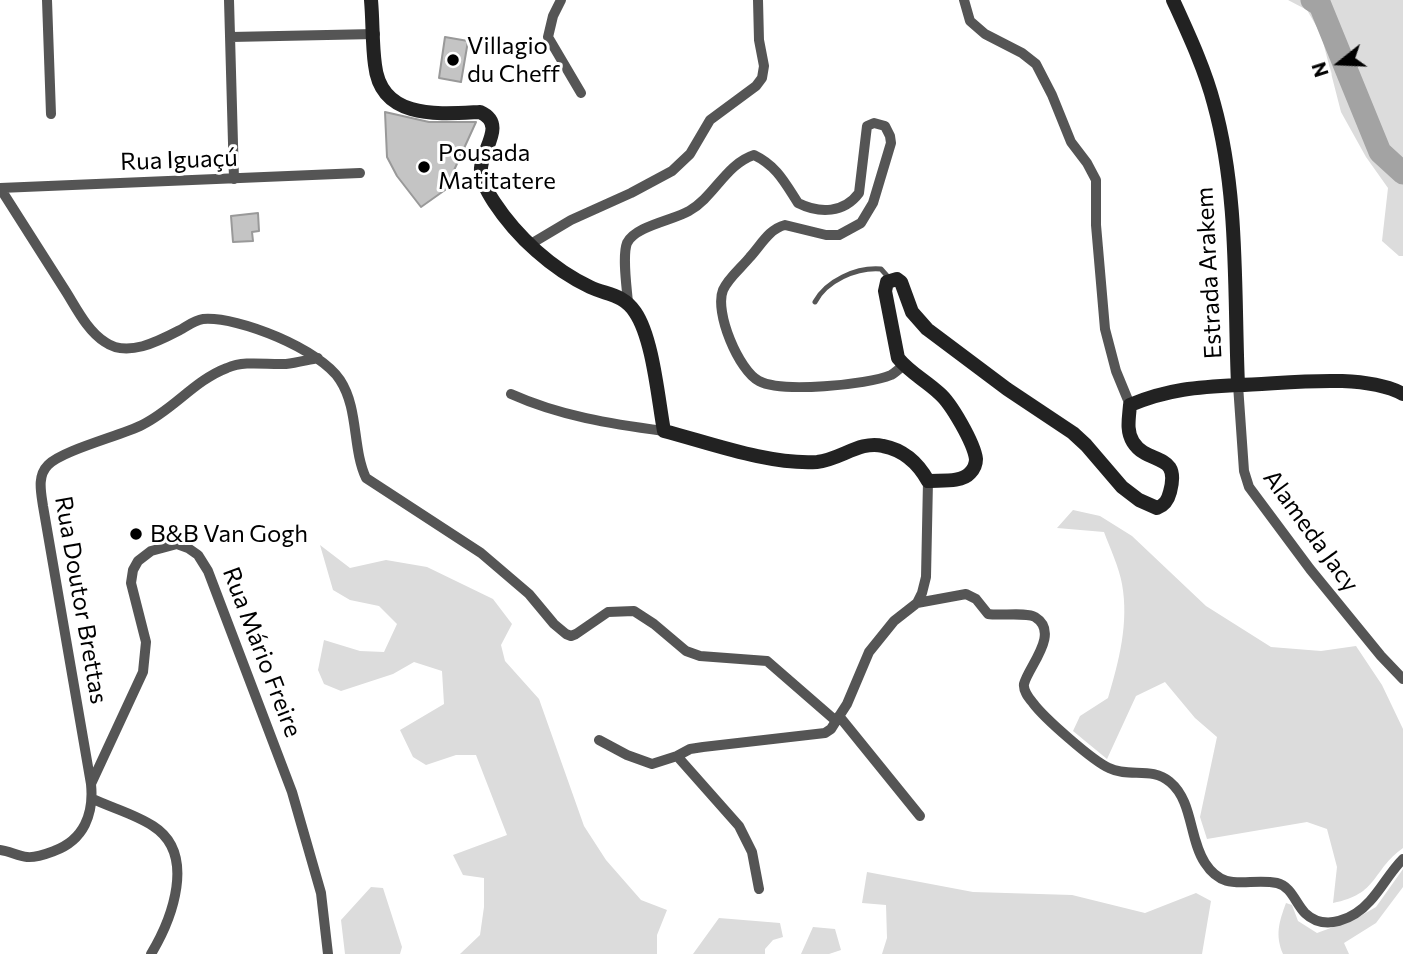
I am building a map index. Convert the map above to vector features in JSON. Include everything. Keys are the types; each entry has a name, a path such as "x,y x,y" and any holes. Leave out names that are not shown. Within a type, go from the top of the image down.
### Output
{"street":[{"path":"47,0 51,114"},
{"path":"229,0 234,179"},
{"path":"371,0 375,65 385,93 399,104 417,112 480,112 490,119 492,137 480,170 485,186 508,223 529,245 591,287 613,293 635,311 646,335 664,431"},
{"path":"561,0 553,16 548,37 580,93"},
{"path":"529,245 571,220 672,171 690,154 710,120 756,86 762,78 764,66 759,40 758,0"},
{"path":"928,481 964,478 975,467 976,457 941,395 898,358 885,291 885,286 896,281 912,312 927,329 1007,389 1073,433 1122,487 1139,500 1157,508 1168,500 1173,479 1172,470 1163,461 1135,445 1129,432 1130,405 1116,371 1105,329 1096,225 1097,187 1092,171 1071,142 1036,64 970,21 964,0"},
{"name":"Estrada Arakem","path":"1173,0 1214,103 1221,135 1231,226 1238,385 1356,382 1391,388 1403,394"},
{"path":"231,37 374,34"},
{"path":"628,303 625,250 630,238 653,225 693,209 739,162 754,155 764,159 781,175 798,203 820,211 844,206 859,193 867,126 882,124 888,130 891,144 873,203 861,223 839,235 785,225 778,227 768,235 723,290 721,307 729,338 741,362 757,380 778,387 870,380 890,375 904,365"},
{"name":"Rua Iguaçú","path":"0,188 360,173"},
{"path":"0,188 81,315 106,343 123,349 138,347 200,319 222,319 251,326 317,358 333,371 345,389 366,478 481,553 529,594 566,634 576,634 608,612 634,611 686,651 700,656 767,661 838,719 920,816"},
{"name":"Rua Doutor Brettas","path":"91,784 43,506 40,486 42,474 46,467 64,455 127,432 160,415 203,380 229,367 249,363 291,363 317,358"},
{"path":"1130,405 1151,396 1180,389 1238,385"},
{"name":"Alameda Jacy","path":"1238,385 1244,471 1250,487 1310,569 1403,679"},
{"path":"512,394 547,408 601,423 664,431 757,454 799,461 836,459 871,444 893,449 917,463 928,481 926,576 917,603"},
{"name":"Rua Mário Freire","path":"91,784 143,672 146,642 131,583 133,570 144,555 159,548 177,544 188,548 198,555 208,571 277,746 321,893 328,954"},
{"path":"599,740 627,755 652,764 661,763 690,749 825,733 831,729 847,704 869,652 894,621 917,603 965,594 976,599 988,614 1027,615 1035,617 1041,623 1045,633 1043,645 1024,683 1027,696 1041,713 1108,768 1154,773 1172,783 1186,808 1195,843 1203,860 1212,874 1220,879 1231,883 1281,884 1304,912 1318,923 1325,924 1349,917 1370,902 1403,859"},
{"path":"677,755 739,826 752,852 759,889"},
{"path":"0,850 28,857 42,855 74,842 86,826 93,799 91,784"},
{"path":"93,799 153,826 166,838 177,858 178,872 173,899 157,944 150,954"}],"lane":[{"path":"815,302 821,290 831,282 862,270 881,269 896,281"}],"shaded area":[{"path":"1288,0 1403,0 1403,256 1399,256 1382,241 1388,188 1366,157 1341,112 1321,34 1307,10"},
{"path":"1073,510 1100,516 1132,536 1206,606 1271,647 1321,651 1356,646 1382,685 1403,729 1403,848 1367,888 1348,899 1333,903 1337,867 1327,829 1307,822 1207,839 1200,817 1217,737 1195,718 1165,682 1136,696 1107,759 1073,731 1080,716 1108,698 1124,627 1124,599 1117,564 1104,532 1057,528"},
{"path":"320,545 350,568 386,560 427,567 493,599 512,624 501,645 505,661 539,699 584,826 606,860 641,900 667,910 657,935 657,954 460,954 480,935 484,878 463,875 453,855 507,835 476,755 456,755 426,765 413,757 400,730 444,704 442,671 414,662 393,674 341,691 324,684 318,670 324,640 360,651 384,652 397,624 379,606 350,600 333,590"},
{"path":"1403,869 1403,887 1376,923 1344,943 1349,954 1283,954 1279,928 1286,903 1292,905 1298,921 1317,933 1355,919 1376,907"},
{"path":"867,872 973,892 1072,895 1145,913 1196,893 1211,901 1202,954 882,954 887,938 886,905 862,903"},
{"path":"371,887 383,888 402,947 400,954 345,954 341,920"},
{"path":"719,918 780,923 783,937 773,940 765,949 765,954 693,954"},
{"path":"813,927 835,929 841,950 829,954 801,954"}],"building":[{"name":"Villagio du Cheff","path":"445,37 468,41 461,82 439,78"},
{"name":"Pousada Matitatere","path":"385,112 429,122 476,122 445,190 421,207 397,176 387,157"},
{"path":"258,213 259,231 252,232 253,241 233,242 231,216"}],"waterway":[{"path":"1312,0 1320,5 1380,152 1403,173"}],"place":[{"name":"Villagio du Cheff","path":"453,60"},
{"name":"Pousada Matitatere","path":"424,167"},
{"name":"B&B Van Gogh","path":"136,534"}]}
